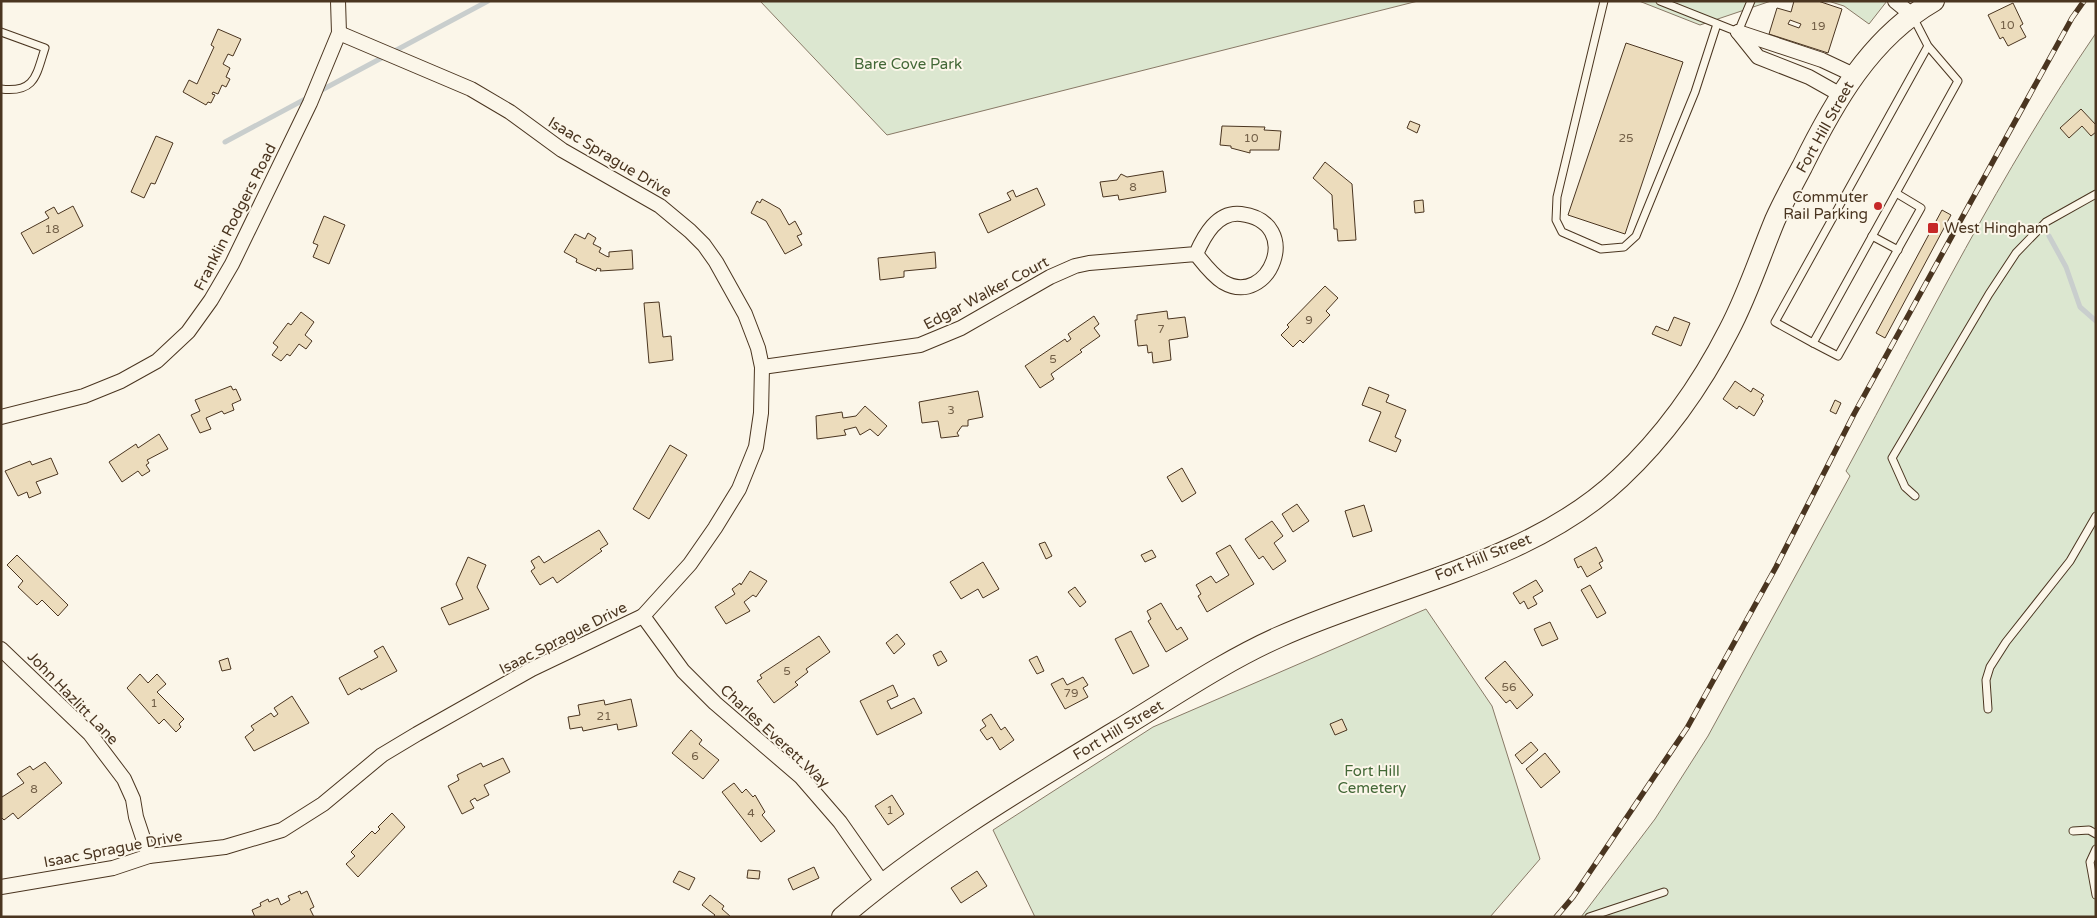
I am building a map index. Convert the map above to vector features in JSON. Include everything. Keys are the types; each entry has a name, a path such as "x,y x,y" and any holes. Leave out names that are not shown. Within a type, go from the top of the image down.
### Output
{"main road":[{"name":"Fort Hill Street","path":"842,917 882,882 1069,760 1195,683 1270,642 1366,603 1466,567 1548,530 1619,480 1669,427 1700,383 1731,326 1776,218 1841,95 1854,75 1894,29 1911,14 1934,1"}],"street":[{"name":"Franklin Rodgers Road","path":"2,416 84,396 121,381 157,361 188,332 211,300 239,251 310,103 339,33 338,1"},
{"path":"1895,1 1911,14"},
{"path":"1738,32 1822,60 1854,75"},
{"path":"1738,32 1758,57 1810,77 1841,95"},
{"name":"Isaac Sprague Drive","path":"1,888 95,872 149,856 225,847 282,830 323,804 382,755 417,734 532,669 643,616 690,564 715,528 739,489 756,448 761,413 762,367 752,331 716,262 704,245 676,218 641,194 562,150 510,112 471,89 339,33"},
{"path":"1234,214 1254,217 1268,226 1272,231 1276,248 1272,264 1262,279 1245,286 1225,283 1211,273 1196,254 1202,241 1214,225 1227,215 1234,214"},
{"name":"Edgar Walker Court","path":"762,367 920,346 961,328 1050,277 1075,266 1111,260 1196,254"},
{"name":"Charles Everett Way","path":"643,616 683,671 715,704 801,777 840,822 882,882"},
{"name":"John Hazlitt Lane","path":"1,649 90,734 124,779 133,799 136,817 149,856"}],"lane":[{"path":"1604,1 1557,197 1556,220 1562,232 1601,249 1624,247 1636,236 1695,92 1717,24"},
{"path":"1660,1 1738,32 1751,1"},
{"path":"1813,343 1958,80 1928,46 1911,14"},
{"path":"1,32 45,48 39,66 28,86 22,90 1,90"},
{"path":"1896,193 1921,208 1838,356 1776,322 1928,46"},
{"path":"1915,496 1905,487 1892,458 1929,393 2016,253 2046,222 2096,194"},
{"path":"1872,236 1898,250"},
{"path":"1988,709 1986,680 1990,667 2006,642 2070,562 2096,516"},
{"path":"2073,831 2090,830 2096,834"},
{"path":"2096,848 2090,862 2096,895"},
{"path":"1589,917 1664,892"}],"green space":[{"name":"Bare Cove Park","path":"760,1 1418,1 887,135"},
{"path":"1639,1 1771,1 1700,25"},
{"path":"1828,1 1887,1 1869,24 1844,6"},
{"path":"2096,33 2096,917 1581,917 1655,819 1708,736 1850,476 1846,471 1965,249 2028,139"},
{"name":"Fort Hill Cemetery","path":"1426,609 1492,706 1540,859 1490,917 1035,917 993,830 1153,727"}],"building":[{"path":"1794,1 1818,1 1842,9 1828,53 1769,34 1777,8 1791,12","holes":["1790,20 1801,24 1799,28 1788,24"]},
{"path":"2013,3 2023,24 2020,26 2026,37 2008,46 2003,37 2000,39 1988,15"},
{"path":"218,29 241,39 233,56 228,54 223,64 230,68 226,77 230,79 226,87 222,85 218,94 213,92 212,94 215,95 211,103 208,102 206,105 183,92 189,80 197,84 214,47 211,45"},
{"path":"1626,43 1683,62 1625,234 1568,215"},
{"path":"2081,109 2096,125 2096,132 2091,136 2082,126 2069,138 2060,128"},
{"path":"1410,121 1420,125 1417,133 1407,128"},
{"path":"1222,126 1265,127 1264,130 1281,131 1279,150 1250,150 1250,153 1231,148 1231,146 1220,145"},
{"path":"156,136 173,143 155,184 151,183 144,198 131,192"},
{"path":"1325,162 1352,184 1356,240 1338,241 1337,229 1334,229 1332,195 1313,178"},
{"path":"1163,171 1166,192 1119,200 1118,195 1103,197 1100,182 1117,180 1121,174 1127,177"},
{"path":"1037,188 1045,205 988,233 979,214 1011,200 1007,193 1013,190 1016,197"},
{"path":"762,199 780,209 789,225 795,221 802,234 797,236 802,245 785,254 766,221 751,213 757,201 760,203"},
{"path":"1423,200 1424,212 1415,213 1414,201"},
{"path":"73,206 83,226 33,254 21,233 49,218 45,212 54,207 58,214"},
{"path":"1942,210 1951,215 1885,338 1876,333"},
{"path":"324,216 345,225 329,264 313,257 318,245 313,243"},
{"path":"588,233 596,238 593,244 601,248 599,252 606,256 609,257 609,252 632,250 633,269 600,271 601,269 597,268 596,271 576,262 577,259 564,252 575,234 585,239"},
{"path":"935,252 936,268 904,271 904,277 880,280 878,258"},
{"path":"1325,286 1338,298 1326,311 1330,315 1303,343 1300,340 1293,347 1281,335 1289,327 1287,325"},
{"path":"659,302 663,337 671,336 673,360 649,363 644,303"},
{"path":"1167,311 1168,319 1185,317 1188,337 1169,340 1171,360 1153,363 1152,352 1148,353 1147,345 1138,346 1135,320 1137,320 1137,315"},
{"path":"301,312 314,322 305,335 312,341 306,349 299,344 290,356 287,354 281,361 272,355 278,347 273,343 288,323 291,325"},
{"path":"1094,316 1099,324 1094,328 1100,336 1080,350 1082,352 1051,374 1054,379 1040,388 1025,366 1065,339 1067,342 1071,339 1068,334"},
{"path":"1674,317 1690,323 1681,346 1652,334 1656,326 1668,331"},
{"path":"1735,381 1751,392 1753,388 1764,395 1761,399 1763,401 1754,416 1739,406 1737,409 1723,399"},
{"path":"231,386 233,390 236,389 241,400 232,404 234,410 224,414 222,411 206,418 211,429 200,433 191,415 200,411 195,400"},
{"path":"1369,387 1389,395 1386,402 1406,410 1395,437 1401,440 1396,452 1369,441 1381,412 1362,405"},
{"path":"978,391 983,417 968,420 968,426 962,426 957,433 959,436 941,438 938,421 922,423 919,402"},
{"path":"1835,400 1841,403 1836,414 1830,411"},
{"path":"865,406 887,426 878,436 870,429 860,435 856,427 844,430 846,435 817,439 816,416 842,412 843,418 856,416"},
{"path":"159,434 168,449 147,460 149,463 146,465 150,471 142,476 138,471 122,482 109,462 136,444 138,448"},
{"path":"670,445 687,455 649,519 633,509"},
{"path":"51,458 58,474 36,482 41,493 29,498 27,492 18,496 5,471 30,461 32,465"},
{"path":"1182,468 1196,493 1182,502 1167,477"},
{"path":"1297,504 1309,521 1293,532 1282,514"},
{"path":"1364,505 1372,531 1353,537 1345,511"},
{"path":"1272,521 1283,536 1274,543 1286,561 1273,570 1263,556 1259,559 1245,539"},
{"path":"599,530 608,544 600,549 602,551 557,583 553,577 540,585 531,571 535,568 531,561 539,556 544,563"},
{"path":"1045,542 1052,556 1046,559 1039,544"},
{"path":"1230,545 1254,584 1207,612 1198,596 1201,594 1196,585 1211,576 1216,583 1229,575 1216,553"},
{"path":"1596,547 1603,561 1599,563 1602,568 1587,577 1581,566 1578,568 1574,559"},
{"path":"1152,550 1156,557 1145,562 1141,555"},
{"path":"17,555 68,605 58,616 42,600 37,605 18,587 23,581 7,565"},
{"path":"468,557 486,565 477,587 489,609 449,625 441,608 463,599 456,584"},
{"path":"983,562 999,589 983,598 978,589 961,599 950,582"},
{"path":"750,571 767,581 756,597 753,595 744,602 750,611 726,624 715,607 735,594 732,589 740,583 741,585"},
{"path":"1536,580 1543,591 1533,597 1537,604 1528,609 1524,601 1520,604 1513,593"},
{"path":"1590,585 1606,613 1597,618 1581,590"},
{"path":"1075,587 1086,602 1080,607 1068,592"},
{"path":"1161,603 1177,630 1181,627 1188,639 1166,652 1148,621 1151,619 1147,611"},
{"path":"1550,622 1558,639 1542,646 1534,629"},
{"path":"1131,631 1149,666 1133,674 1115,639"},
{"path":"897,634 905,644 894,654 886,643"},
{"path":"819,636 830,652 806,669 808,672 795,682 798,685 774,703 757,681 762,678 760,675"},
{"path":"383,646 397,671 348,695 339,678 378,657 374,651"},
{"path":"941,651 947,661 938,666 933,655"},
{"path":"1037,656 1044,671 1037,674 1029,660"},
{"path":"228,658 231,669 222,671 219,661"},
{"path":"1505,661 1533,695 1517,709 1510,700 1506,703 1485,678"},
{"path":"140,674 148,683 157,674 166,684 157,692 184,719 179,724 181,727 176,732 164,719 159,724 127,688"},
{"path":"1083,677 1088,685 1083,688 1088,697 1065,709 1051,684 1063,678 1067,685"},
{"path":"893,685 898,696 887,701 891,709 914,698 922,713 877,735 860,701"},
{"path":"292,696 309,723 254,751 245,737 254,730 251,726 271,713 274,717 278,714 274,708"},
{"path":"631,699 637,726 618,730 617,724 583,731 582,727 570,729 568,717 580,715 578,705 604,700 605,705"},
{"path":"991,714 1001,730 1005,727 1014,740 1000,750 992,737 987,740 980,730 986,726 982,720"},
{"path":"1342,719 1347,730 1335,735 1330,724"},
{"path":"691,730 702,740 699,744 719,760 703,779 672,753"},
{"path":"1531,742 1538,750 1522,764 1515,755"},
{"path":"1545,753 1560,772 1541,788 1526,769"},
{"path":"503,758 510,772 484,785 489,795 477,801 475,798 470,801 474,808 462,814 448,786 459,780 457,775 481,763 483,767"},
{"path":"45,762 62,783 18,819 13,813 4,820 1,817 1,795 2,797 24,783 17,774 30,766 33,770"},
{"path":"734,783 742,793 746,789 753,797 755,795 765,812 762,815 775,831 761,842 722,792"},
{"path":"892,795 904,814 888,825 875,806"},
{"path":"392,813 405,827 358,877 346,864 355,856 351,852 372,831 375,834 380,829 378,827"},
{"path":"814,867 819,878 793,890 788,879"},
{"path":"748,870 760,871 759,879 747,878"},
{"path":"679,871 695,878 689,890 673,882"},
{"path":"977,871 987,886 961,903 951,888"},
{"path":"300,891 301,894 307,891 314,907 310,909 314,917 255,917 252,910 261,906 260,903 268,899 269,902 278,898 281,905 290,900 288,896"},
{"path":"710,895 724,906 722,909 731,917 713,917 715,915 702,905"}],"waterway":[{"path":"318,92 488,1"},
{"path":"225,142 309,97"},
{"path":"2049,236 2066,267 2080,307 2096,321"}],"railway":[{"path":"1556,917 1573,897 1687,728 1776,567 1854,414 2072,18 2084,1"}],"place":[{"name":"Commuter Rail Parking","path":"1878,206"},
{"name":"West Hingham","path":"1933,228"}]}
